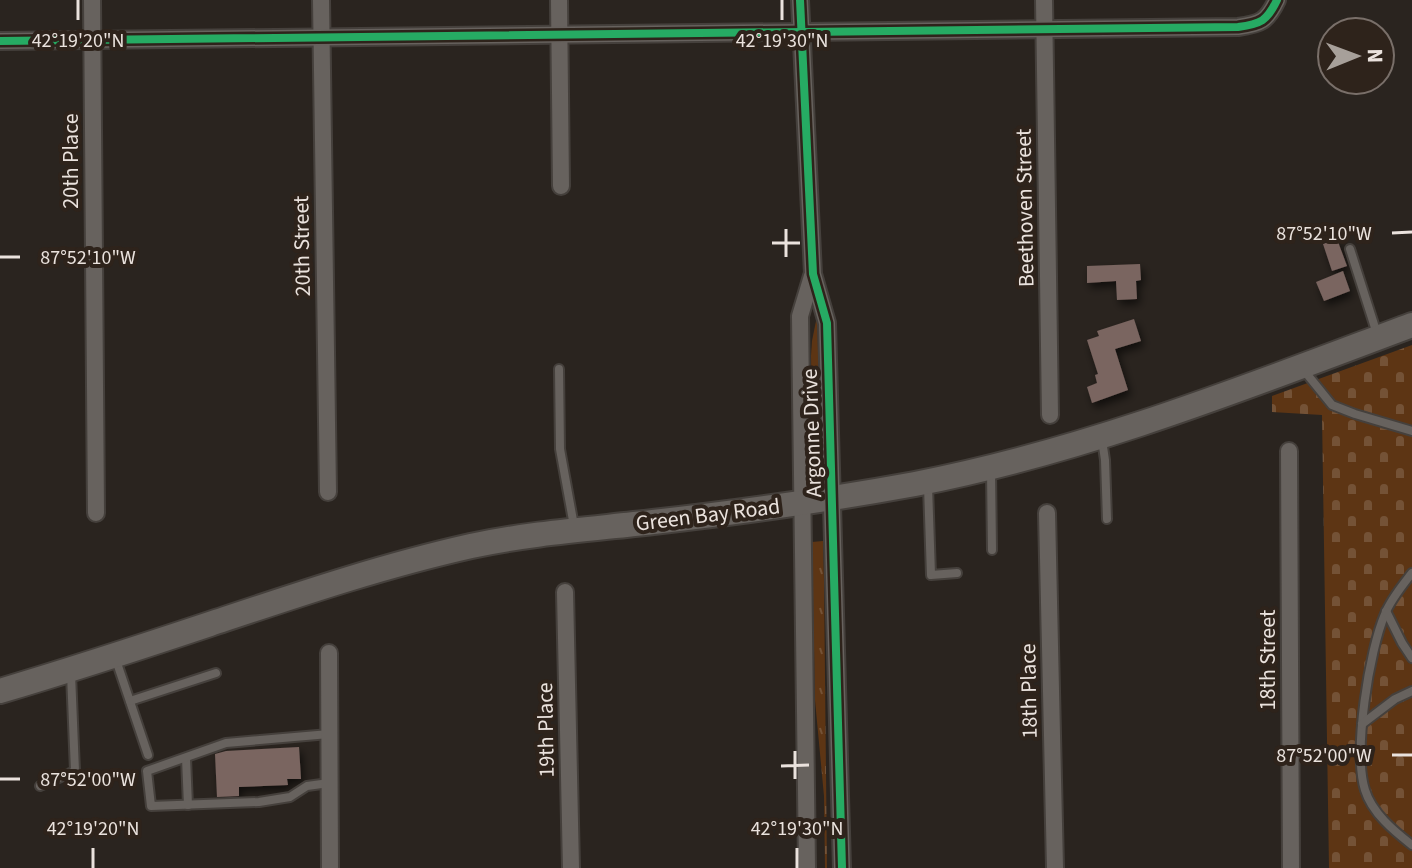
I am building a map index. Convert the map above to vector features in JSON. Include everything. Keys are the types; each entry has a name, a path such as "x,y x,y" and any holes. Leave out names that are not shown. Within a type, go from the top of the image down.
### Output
{"main road":[{"name":"Green Bay Road","path":"0,691 406,561 499,540 803,503 928,481 991,466 1155,419 1412,325"}],"street":[{"name":"20th Place","path":"92,0 96,513"},
{"name":"20th Street","path":"321,0 328,492"},
{"path":"559,0 561,186"},
{"name":"Argonne Drive","path":"800,0 813,274 827,323 842,868"},
{"name":"Beethoven Street","path":"1044,0 1050,415"},
{"path":"0,41 1217,27 1258,24 1271,13 1277,0"},
{"name":"Argonne Drive","path":"807,868 800,316 813,274"},
{"name":"18th Street","path":"1289,451 1291,868"},
{"name":"18th Place","path":"1047,513 1055,868"},
{"name":"19th Place","path":"565,592 571,868"},
{"path":"329,653 330,868"}],"lane":[{"path":"1350,249 1378,337"},
{"path":"1302,367 1332,405 1412,431"},
{"path":"559,369 560,449 575,531"},
{"path":"1102,436 1107,519"},
{"path":"991,466 992,550"},
{"path":"928,481 931,575 957,573"},
{"path":"1412,573 1395,594 1378,632 1360,753 1365,792 1389,826 1412,845"},
{"path":"1386,611 1412,658"},
{"path":"115,655 148,755"},
{"path":"40,786 75,771 71,669"},
{"path":"130,701 216,673"},
{"path":"1362,724 1395,699 1412,691"},
{"path":"329,734 226,743 147,771 151,806 259,802 290,797 307,786 330,783"},
{"path":"186,758 188,805"}],"green space":[{"path":"817,316 821,459 815,462 811,356"},
{"path":"1412,345 1412,868 1329,868 1322,415 1272,412 1272,396"},
{"path":"823,541 827,868 815,700 812,542"}],"building":[{"path":"1337,239 1347,266 1332,271 1323,244"},
{"path":"1140,264 1141,280 1136,281 1137,299 1117,300 1116,281 1087,283 1087,266"},
{"path":"1343,271 1350,291 1324,301 1316,282"},
{"path":"1134,319 1141,341 1115,349 1128,390 1092,403 1087,387 1097,383 1095,375 1098,374 1087,340 1099,336 1097,331"},
{"path":"299,747 301,779 287,779 288,785 239,787 239,796 217,797 215,754"}],"cycle path":[{"path":"800,0 813,274 827,323 842,868"},
{"path":"0,41 1238,27 1262,20 1277,0"}]}
